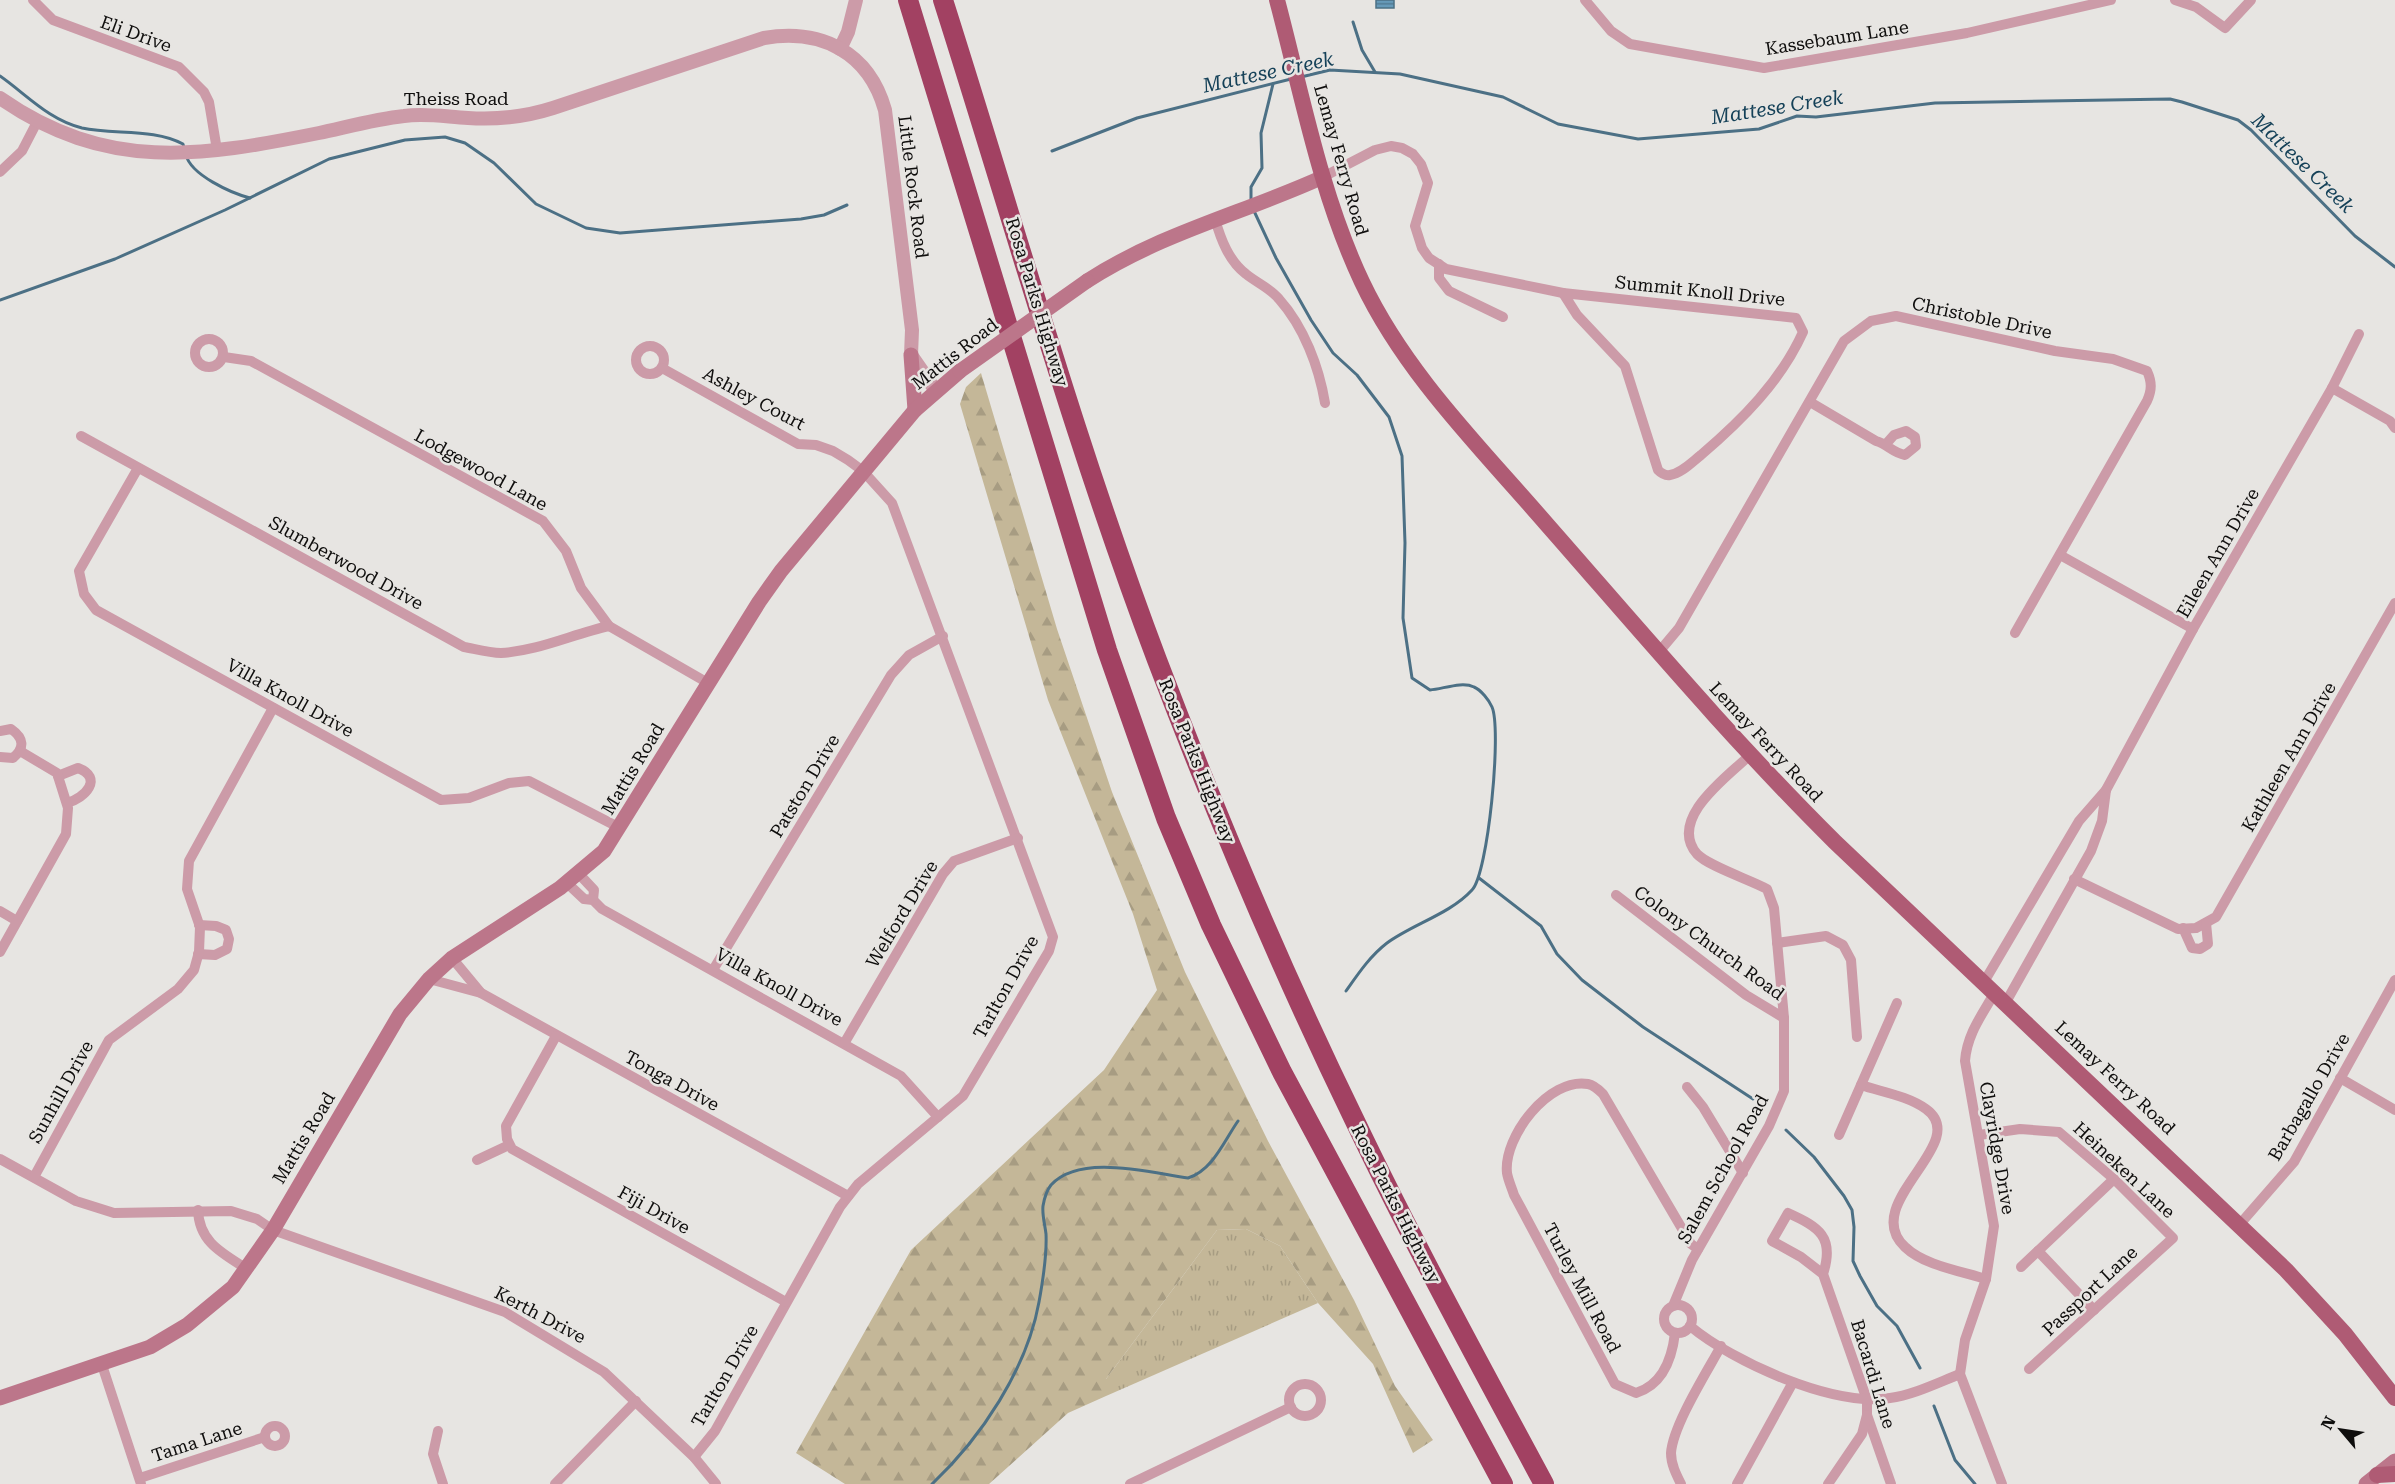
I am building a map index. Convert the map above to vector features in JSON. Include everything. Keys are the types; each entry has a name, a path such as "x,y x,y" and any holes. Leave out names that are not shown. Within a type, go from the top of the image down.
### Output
{"highway":[{"name":"Rosa Parks Highway","path":"908,0 1107,650 1166,818 1212,925 1282,1072 1503,1484"},
{"name":"Rosa Parks Highway","path":"943,0 1089,466 1156,657 1223,826 1271,940 1358,1127 1442,1294 1544,1484"}],"main road":[{"name":"Lemay Ferry Road","path":"1277,0 1323,177 1344,241 1362,282 1404,355 1454,417 1658,653 1750,755 1835,842 2240,1224 2345,1334 2395,1398"},
{"name":"Mattis Road","path":"0,1398 102,1365 168,1338 217,1302 247,1269 273,1230 400,1014 429,979 452,958 573,879 596,860 620,828 708,683 781,571 915,410 936,390 1087,281 1139,250 1215,219 1273,199 1323,177"},
{"path":"911,355 915,410"},
{"path":"2372,1480 2395,1461"},
{"path":"2372,1480 2395,1474"}],"street":[{"name":"Eli Drive","path":"33,0 53,20 178,68 204,92 209,102 217,150"},
{"path":"840,50 848,32 855,0"},
{"name":"Kassebaum Lane","path":"1585,0 1611,31 1630,44 1764,68 1967,33 2111,0"},
{"path":"2175,0 2196,7 2225,28 2251,0"},
{"name":"Theiss Road","path":"0,98 37,122 66,136 106,147 184,153 217,150 403,116 485,119 533,114 742,45 782,35 809,36 840,50"},
{"name":"Little Rock Road","path":"840,50 870,75 885,110 912,330 911,355"},
{"path":"0,172 18,156 37,122"},
{"path":"1323,177 1375,150 1391,146 1413,154 1421,164 1428,183 1416,226 1422,249 1439,264 1439,278 1449,291 1503,317"},
{"path":"1215,219 1228,253 1237,266 1267,288 1288,311 1305,339 1320,376 1325,403"},
{"name":"Summit Knoll Drive","path":"1439,264 1446,269 1563,293 1796,318 1803,332 1796,349 1763,395 1736,426 1684,468 1670,475 1664,475 1658,470 1625,366 1577,315 1563,293"},
{"name":"Christoble Drive","path":"1658,653 1679,628 1850,334 1871,321 1896,316 2055,351 2113,359 2147,370 2151,391 2147,401 2015,633"},
{"name":"Eileen Ann Drive","path":"1995,992 2079,821 2106,790 2193,629 2332,388 2359,334"},
{"path":"911,355 936,390"},
{"name":"Lodgewood Lane","path":"224,357 251,361 543,521 566,551 580,588 609,626 708,683"},
{"name":"Ashley Court","path":"662,368 798,444 833,451 863,471"},
{"path":"2332,388 2390,421 2395,428"},
{"path":"1810,402 1876,441 1886,444"},
{"name":"Slumberwood Drive","path":"81,436 464,646 498,653 532,649 575,633 609,626"},
{"name":"Villa Knoll Drive","path":"138,468 79,572 84,594 96,610 441,800 469,798 509,783 529,781 620,828"},
{"name":"Tarlton Drive","path":"694,1457 715,1431 848,1196 858,1184 963,1096 1053,944 1050,926 1018,838 892,503 863,471"},
{"path":"2060,555 2193,629"},
{"name":"Kathleen Ann Drive","path":"2183,928 2192,948 2200,949 2208,944 2206,923 2216,917 2395,603"},
{"name":"Patston Drive","path":"713,970 891,675 909,655 943,636"},
{"name":"Sunhill Drive","path":"34,1177 109,1040 178,989 194,969 198,954 200,925 187,888 189,861 273,708"},
{"path":"0,731 11,729 20,735 22,745 21,752 13,758 0,757"},
{"path":"0,952 66,834 68,803 58,776 21,752"},
{"name":"Salem School Road","path":"1673,1306 1698,1249 1778,1110 1784,1091 1784,1018 1774,908 1767,889 1713,865 1698,854 1690,839 1691,819 1700,802 1750,755"},
{"path":"58,776 78,768 89,775 92,781 89,791 79,800 68,803"},
{"name":"Eileen Ann Drive","path":"1995,992 2091,851 2102,821 2106,790"},
{"name":"Welford Drive","path":"845,1042 949,868 962,858 1018,838"},
{"name":"Villa Knoll Drive","path":"573,879 594,890 593,900 602,909 845,1042 901,1076 938,1117"},
{"path":"2074,879 2149,916 2183,928 2196,928 2206,923"},
{"name":"Colony Church Road","path":"1616,895 1746,995 1784,1018"},
{"path":"0,911 17,921"},
{"path":"198,954 216,955 227,949 229,939 226,930 216,926 200,925"},
{"path":"1777,943 1826,936 1843,945 1851,960 1857,1037"},
{"name":"Tonga Drive","path":"452,958 481,993"},
{"name":"Tonga Drive","path":"429,979 481,993 848,1196"},
{"name":"Barbagallo Drive","path":"2240,1224 2294,1162 2395,980"},
{"name":"Clayridge Drive","path":"1959,1374 1965,1340 1986,1279 1994,1226 1965,1061 1966,1048 1969,1035 1995,992"},
{"path":"1839,1135 1897,1003"},
{"path":"477,1160 509,1145 506,1126 556,1036"},
{"path":"2340,1078 2395,1110"},
{"name":"Turley Mill Road","path":"1675,1333 1674,1348 1658,1380 1651,1388 1636,1393 1626,1391 1615,1384 1601,1362 1514,1195 1507,1173 1510,1149 1533,1110 1549,1095 1567,1085 1591,1084 1604,1094 1691,1244 1698,1249"},
{"path":"1861,1085 1906,1099 1927,1109 1933,1117 1938,1132 1934,1146 1897,1204 1894,1224 1898,1239 1914,1254 1986,1279"},
{"path":"1687,1087 1743,1173"},
{"name":"Heineken Lane","path":"1979,1135 2020,1130 2059,1131 2114,1179 2173,1238"},
{"name":"Fiji Drive","path":"509,1145 519,1154 786,1302"},
{"name":"Kerth Drive","path":"0,1159 76,1201 114,1213 231,1211 256,1219 273,1230 506,1312 594,1364 694,1457 716,1484"},
{"path":"2021,1267 2114,1179"},
{"path":"198,1210 198,1227 218,1250 247,1269"},
{"name":"Bacardi Lane","path":"1823,1274 1827,1262 1826,1244 1821,1231 1788,1213 1772,1241 1801,1257 1823,1274 1867,1400 1867,1415 1891,1484"},
{"name":"Passport Lane","path":"2029,1369 2173,1238"},
{"path":"2038,1251 2094,1310"},
{"path":"1680,1305 1688,1309 1692,1317 1690,1326 1683,1332 1675,1333 1666,1327 1663,1318 1667,1310 1680,1305"},
{"path":"1690,1326 1720,1346 1792,1384 1867,1400 1891,1398 1959,1374 2002,1484"},
{"path":"1681,1484 1672,1464 1671,1451 1683,1418 1720,1346"},
{"path":"102,1365 140,1481"},
{"path":"1737,1484 1792,1384"},
{"path":"555,1484 636,1401"},
{"path":"1130,1484 1291,1407"},
{"path":"1828,1484 1862,1434 1867,1415"},
{"path":"438,1431 433,1454 443,1484"},
{"name":"Tama Lane","path":"140,1481 265,1437"}],"green space":[{"path":"981,373 1057,629 1112,792 1185,972 1268,1141 1354,1300 1395,1386 1433,1440 1413,1453 1373,1364 1318,1303 1280,1246 1246,1229 1217,1230 1106,1379 1106,1396 1068,1413 989,1484 845,1484 796,1453 911,1250 1104,1070 1157,990 1133,914 1048,700 960,404 966,387"},
{"path":"1246,1229 1280,1246 1318,1303 1106,1396 1106,1379 1217,1230"}],"water":[{"path":"1376,0 1394,0 1394,8 1376,8"}],"waterway":[{"path":"1353,22 1362,50 1375,72"},
{"name":"Mattese Creek","path":"1301,77 1330,70 1400,74 1503,97 1558,124 1638,139 1759,129 1797,116 1816,117 1935,103 2170,99 2238,120 2251,130 2355,236 2395,267"},
{"path":"0,76 49,113 70,124 94,130 159,136 183,144 184,148"},
{"name":"Mattese Creek","path":"1052,151 1137,118 1291,79"},
{"path":"1251,202 1251,187 1262,168 1261,133 1273,84"},
{"path":"0,300 115,259 225,210 329,159 405,140 445,137 465,143 494,163 536,204 586,228 620,233 801,219 824,215 847,205"},
{"path":"186,155 189,162 203,176 250,198"},
{"path":"1254,211 1276,258 1311,320 1333,353 1357,375 1389,417 1402,456 1405,543 1403,618 1412,678 1430,690 1458,685 1474,687 1489,701 1495,721 1494,771 1488,831 1478,878 1472,890 1453,906 1387,943 1370,959 1346,991"},
{"path":"1479,878 1541,926 1557,954 1582,980 1643,1027 1753,1099"},
{"path":"932,1484 968,1446 984,1424 1013,1377 1024,1352 1033,1327 1042,1285 1046,1242 1043,1206 1051,1185 1064,1175 1097,1167 1188,1178 1197,1174 1211,1162 1238,1121"},
{"path":"1786,1130 1814,1157 1852,1210 1853,1261 1877,1306 1897,1326 1920,1368"},
{"path":"1934,1406 1955,1460 1975,1484"}]}
